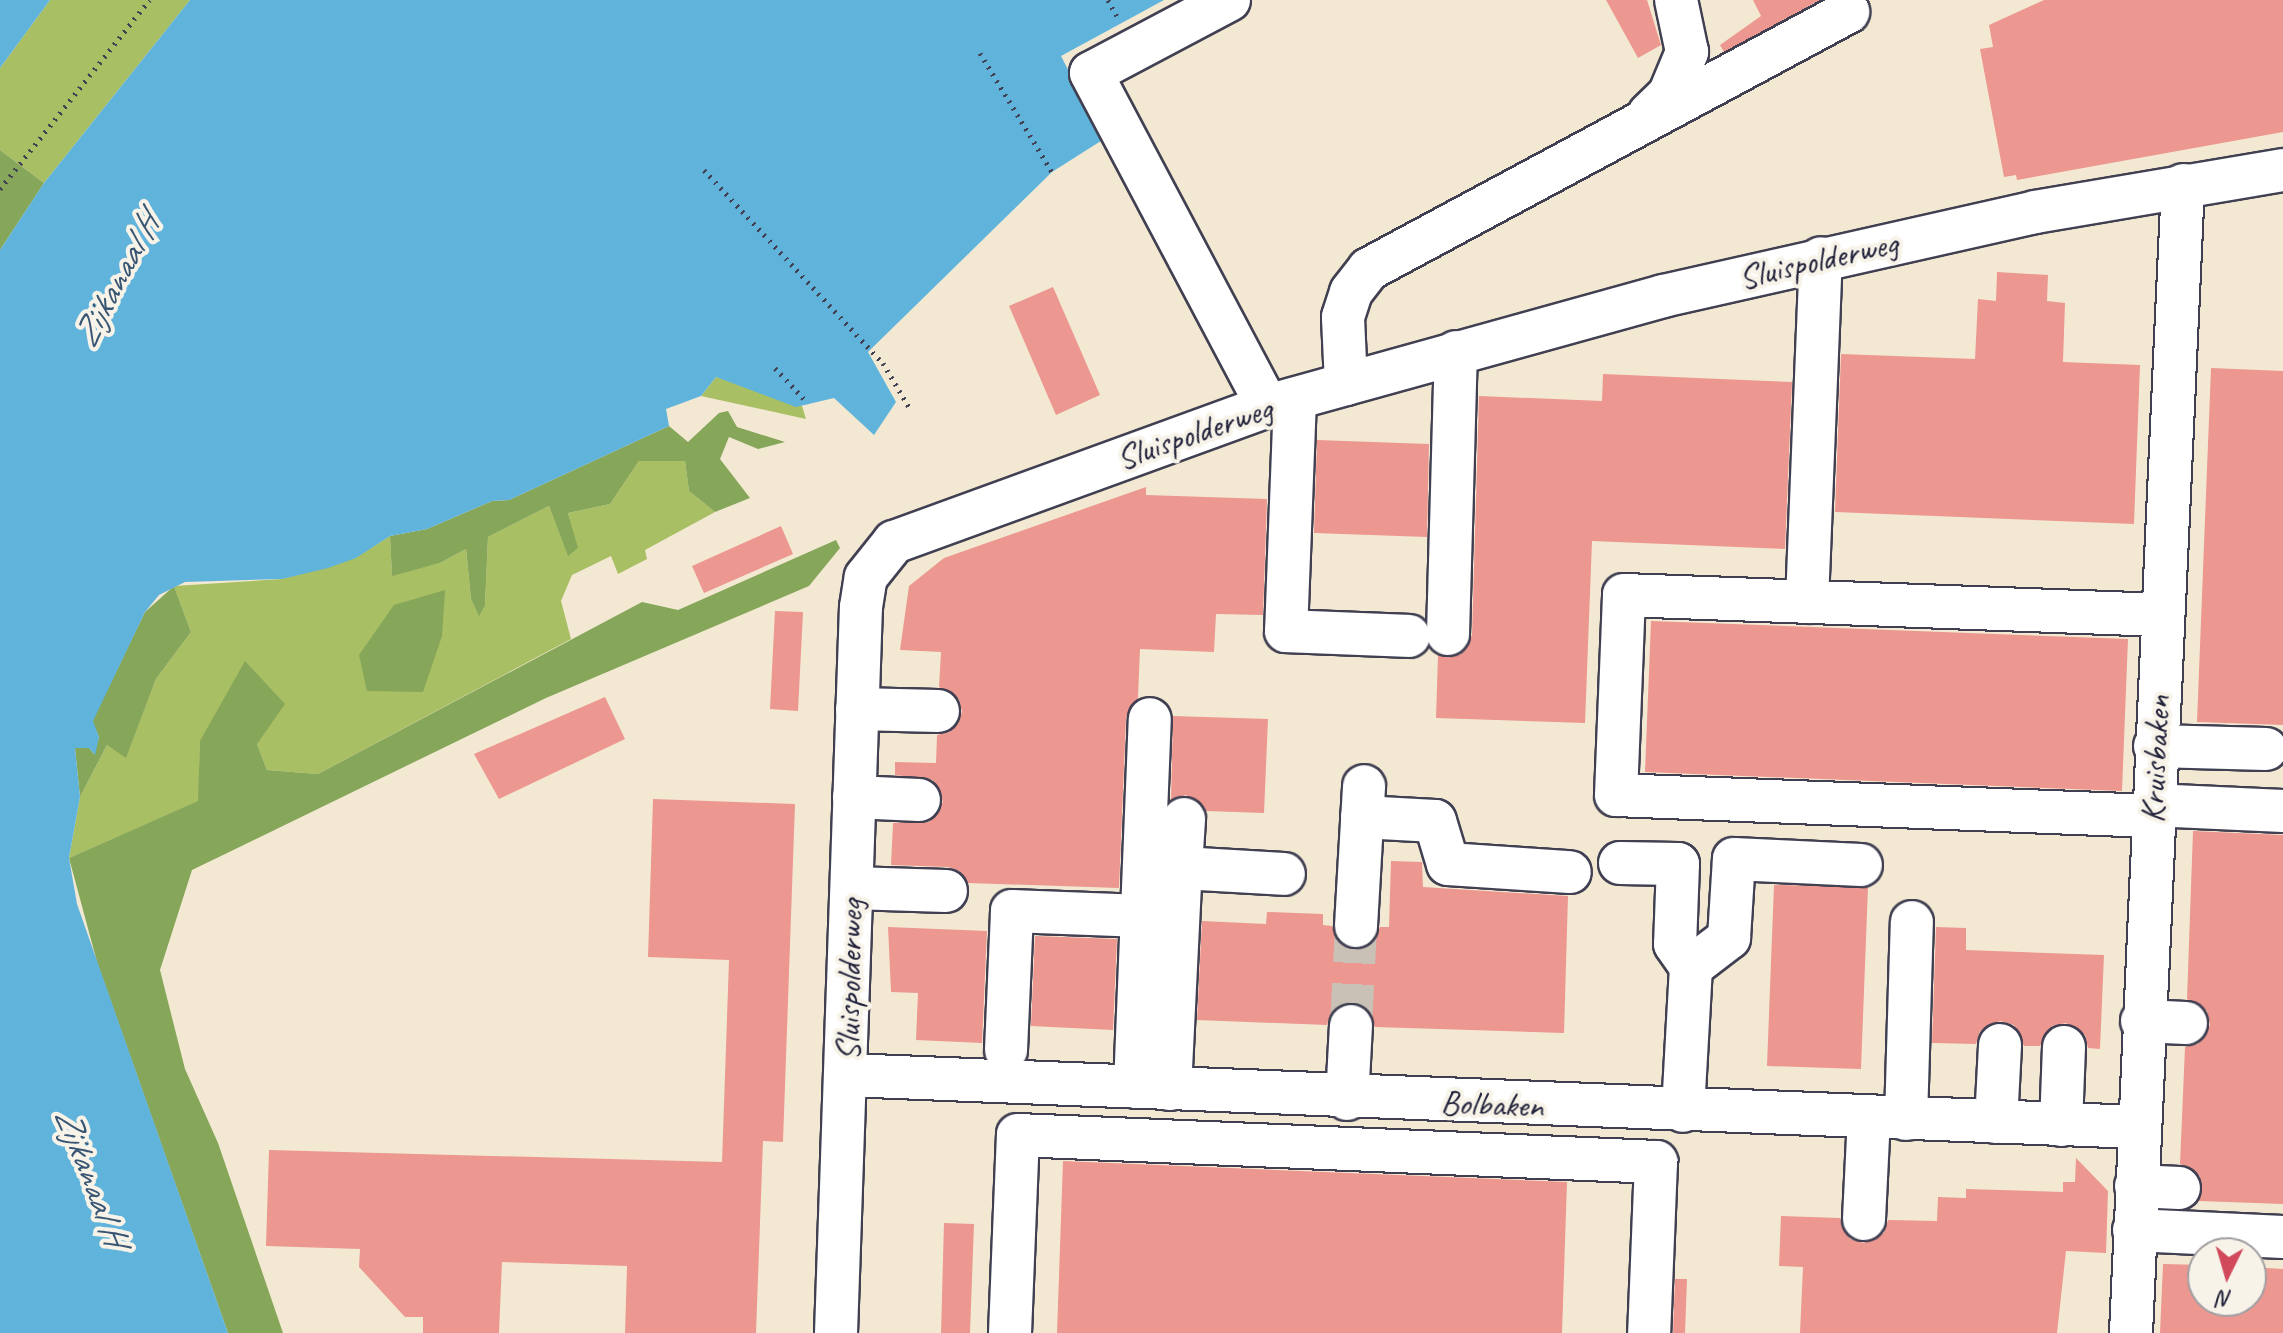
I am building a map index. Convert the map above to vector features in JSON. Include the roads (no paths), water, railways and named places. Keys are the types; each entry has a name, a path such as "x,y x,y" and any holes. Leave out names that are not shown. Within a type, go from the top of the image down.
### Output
{"street":[{"path":"1229,0 1091,73 1281,402 1286,631 1428,635 1456,352"},
{"path":"1643,121 1669,95 1687,52 1676,0"},
{"path":"1346,384 1343,317 1351,292 1369,269 1848,12"},
{"name":"Sluispolderweg","path":"836,1333 857,709 866,577 894,542 1281,402 1456,352 1821,258 2183,185 2283,170"},
{"name":"Kruisbaken","path":"2131,1333 2137,1127 2183,185"},
{"path":"1807,602 1821,258"},
{"path":"2162,615 1624,595 1616,795 2153,787 2275,767"},
{"path":"857,709 938,711"},
{"path":"1150,719 1142,916 1153,1088"},
{"path":"2153,787 2283,811"},
{"path":"854,797 919,800"},
{"path":"1356,926 1363,802 1435,821 1448,864 1570,872"},
{"path":"1153,1088 1181,868 1184,819"},
{"path":"1691,967 1729,938 1734,859 1861,865"},
{"path":"1620,863 1678,864 1675,944 1691,967 1683,1111"},
{"path":"1181,868 1284,874"},
{"path":"852,888 946,891"},
{"path":"1006,1050 1012,911 1142,916"},
{"path":"1864,1219 1887,1118 1912,922"},
{"path":"2142,1021 2186,1023"},
{"path":"1347,1099 1351,1026"},
{"path":"1996,1122 2000,1045"},
{"path":"2061,1125 2064,1047"},
{"name":"Bolbaken","path":"847,1075 1347,1099 2137,1127"},
{"path":"1010,1333 1018,1135 1656,1162 1649,1333"},
{"path":"2136,1186 2179,1188"},
{"path":"2134,1230 2283,1237"}],"water":[{"path":"0,0 50,0 0,68"},
{"name":"Zijkanaal H","path":"190,0 1164,0 1061,56 1104,139 1052,172 868,352 896,402 874,435 834,398 796,407 716,377 701,396 666,409 669,426 509,500 492,501 427,529 390,536 356,558 328,568 282,579 185,582 159,595 145,612 93,721 99,737 95,755 89,748 75,748 80,797 69,858 77,904 228,1333 0,1333 0,250 44,183"}],"tunnel":[{"path":"1351,1026 1356,926"}]}
